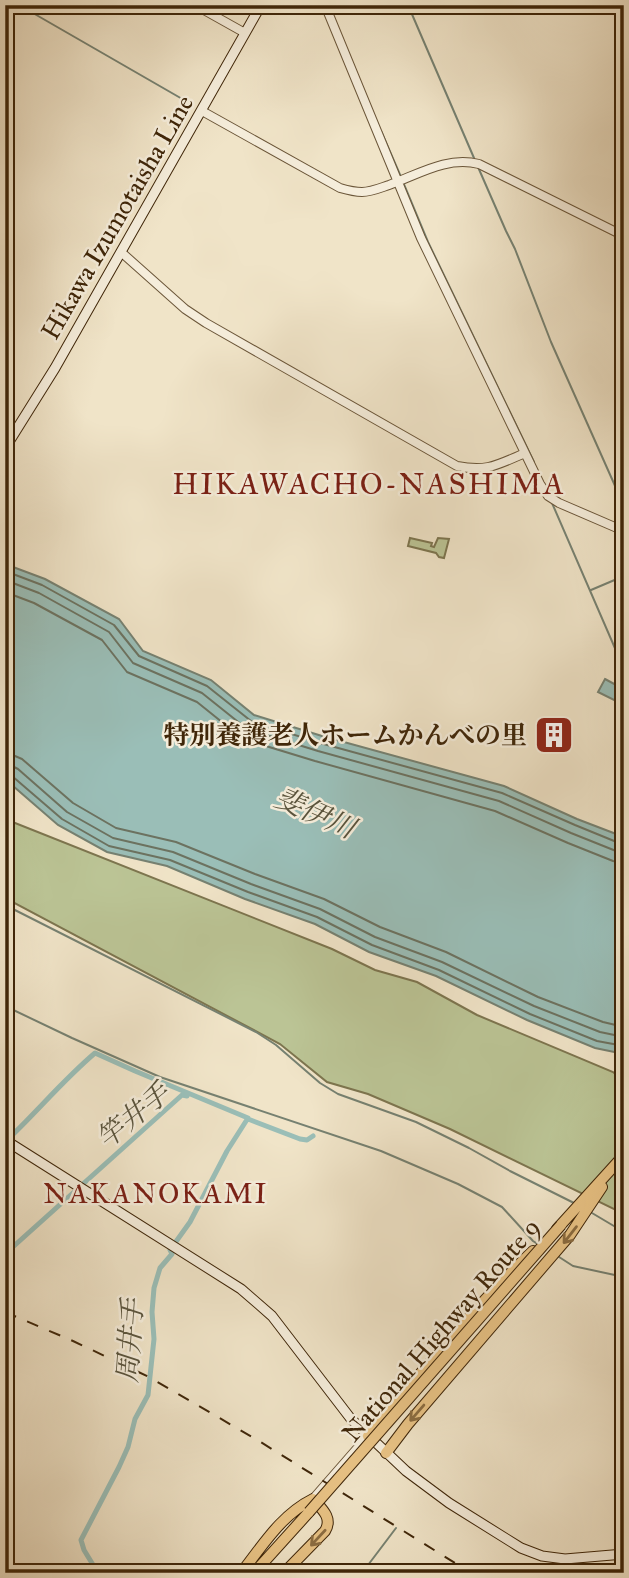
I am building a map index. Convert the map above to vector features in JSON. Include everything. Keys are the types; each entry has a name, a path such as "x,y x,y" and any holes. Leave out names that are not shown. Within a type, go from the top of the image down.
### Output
{"highway":[{"path":"386,1453 570,1235 623,1156"},
{"name":"National Highway Route 9","path":"254,1573 623,1156"},
{"path":"368,1436 515,1268 561,1225"},
{"path":"241,1573 266,1539 288,1516 313,1499 324,1511 328,1526 284,1573"},
{"name":"National Highway Route 9","path":"263,1573 290,1533"}],"main road":[{"name":"Hikawa Izumotaisha Line","path":"5,447 55,368 261,5"},
{"path":"5,1140 242,1289 272,1316 351,1419 406,1471 449,1503 520,1548 542,1556 565,1559 624,1554"}],"street":[{"path":"195,5 245,33"},
{"path":"325,5 421,238 540,484 548,496 559,503 624,531"},
{"path":"202,111 340,188 372,191 440,165 459,160 468,161 624,236"},
{"path":"121,252 185,309 206,323 457,466 470,469 490,468 524,453"},
{"path":"313,1499 368,1436"}],"green space":[{"path":"410,538 432,543 431,546 434,547 438,538 449,539 444,558 436,553 408,546"},
{"path":"5,819 332,949 375,970 417,982 477,1015 613,1072 624,1081 624,1214 450,1129 368,1094 327,1082 280,1044 9,900 5,906"}],"water":[{"name":"斐伊川","path":"5,564 45,579 119,619 143,651 211,680 254,715 504,786 624,837 624,1054 595,1048 527,1020 436,976 369,952 315,924 245,899 167,866 107,852 58,825 5,779"},
{"path":"605,679 618,686 624,705 598,692"}],"waterway":[{"path":"19,5 184,100"},
{"path":"408,5 474,158"},
{"path":"381,131 401,177"},
{"path":"478,167 515,249 551,342 624,506"},
{"path":"403,182 428,242 534,462"},
{"path":"552,503 624,669"},
{"path":"591,590 624,576"},
{"path":"5,905 256,1032 338,1094 416,1122 574,1203"},
{"path":"5,1006 160,1077 381,1151 458,1184 502,1207 539,1245"},
{"name":"周井手","path":"5,1142 95,1053 248,1118 227,1151 190,1222 170,1250 172,1254 160,1268 154,1288 154,1339 148,1395 135,1419 128,1447 119,1467 81,1540 98,1573"},
{"name":"竿井手","path":"5,1254 182,1095 187,1096"},
{"name":"竿井手","path":"248,1119 300,1139 307,1140 313,1136"},
{"path":"592,1213 624,1232"},
{"path":"556,1255 573,1266 624,1277"},
{"path":"362,1573 396,1528"}],"railway":[{"path":"5,1312 149,1377 259,1441 471,1573"}],"place":[{"name":"特別養護老人ホームかんべの里","path":"554,735"}],"district":[{"name":"HIKAWACHO-NASHIMA","path":"369,484"},
{"name":"NAKANOKAMI","path":"156,1193"}]}
